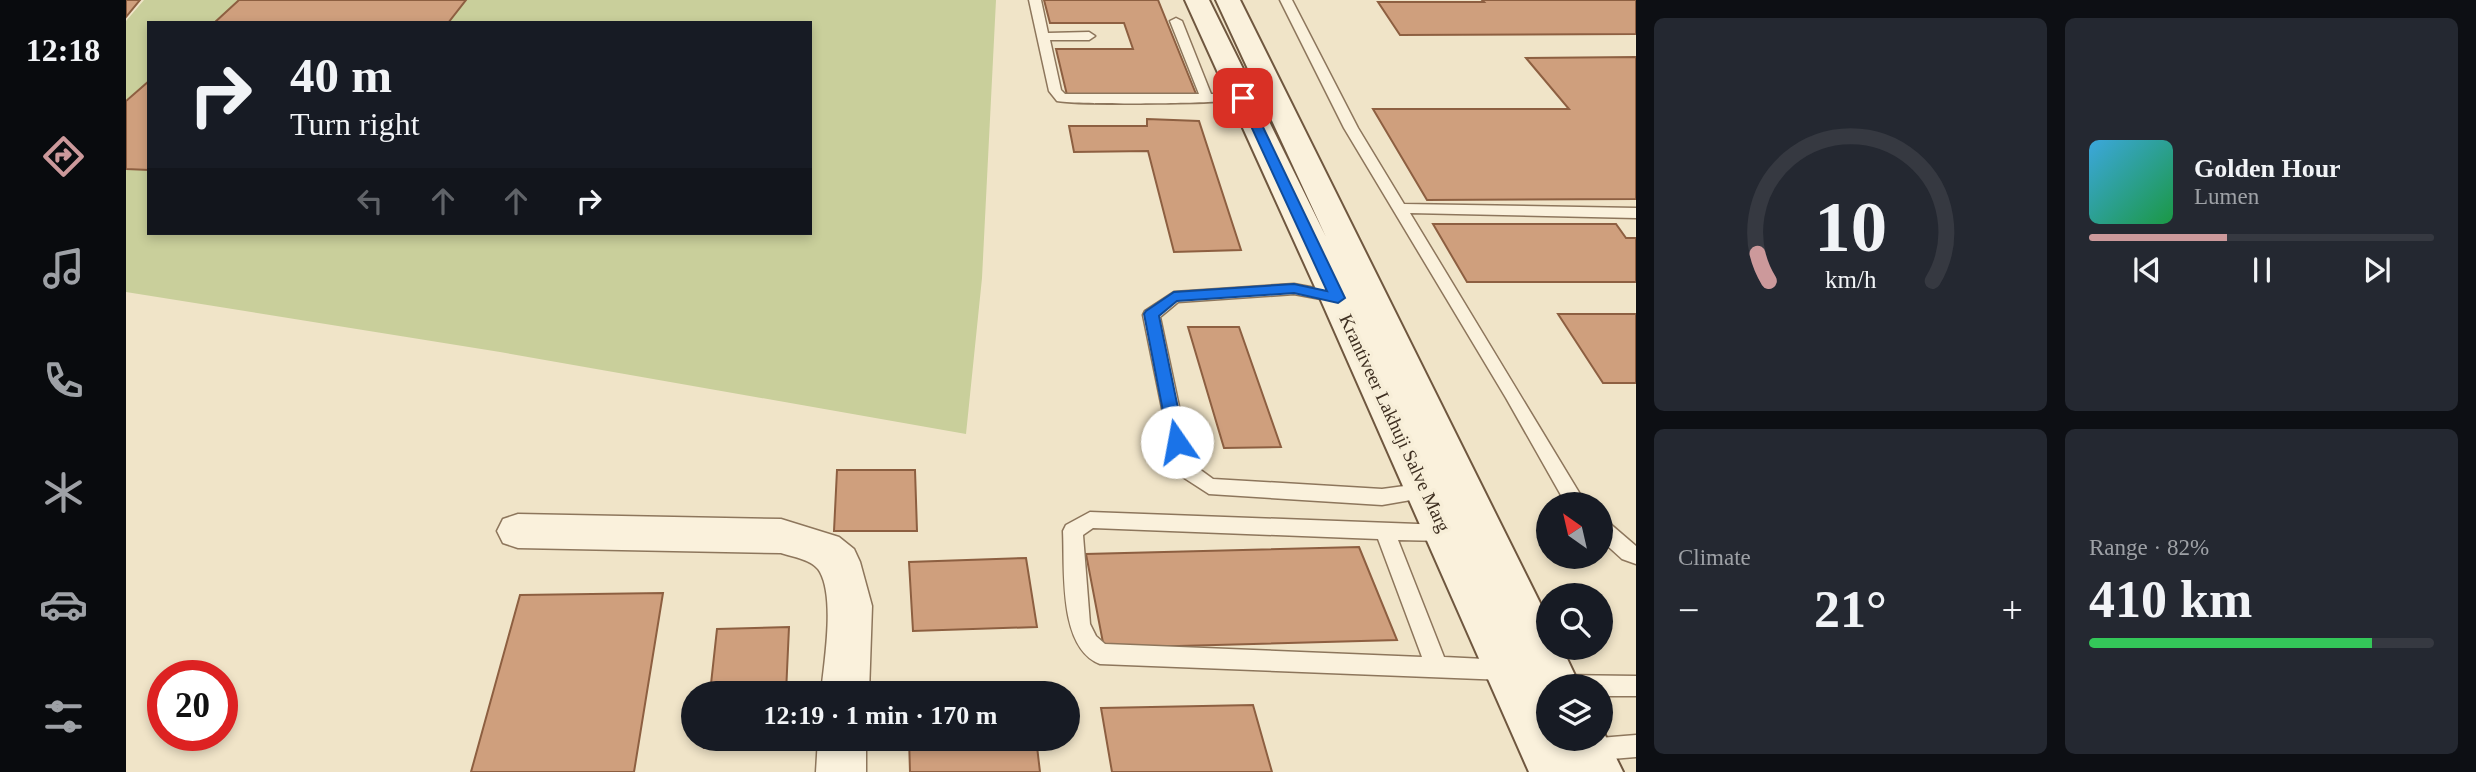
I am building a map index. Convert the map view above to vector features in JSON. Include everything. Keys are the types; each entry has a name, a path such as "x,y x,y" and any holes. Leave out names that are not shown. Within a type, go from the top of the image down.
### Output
{"main road":[{"name":"Krantiveer Lakhuji Salve Marg","path":"1205,5 1243,98 1354,299 1464,489 1550,674"},
{"name":"Krantiveer Lakhuji Salve Marg","path":"1205,5 1354,299 1427,491 1508,670 1579,758"}],"street":[{"path":"518,531 781,536 824,550 839,562 850,606 846,681"},
{"path":"841,772 842,751"}],"lane":[{"path":"1035,0 1055,91 1062,99 1243,98"},
{"path":"1286,0 1351,128 1569,492"},
{"path":"1205,5 1207,99"},
{"path":"1043,37 1089,36"},
{"path":"1398,208 1636,212"},
{"path":"1354,299 1294,289 1174,297 1151,314 1182,467 1209,486 1382,497 1427,491"},
{"path":"1445,533 1090,520 1073,531 1079,624 1088,643 1100,653 1508,670"},
{"path":"1385,531 1437,667"},
{"path":"1614,539 1636,555"},
{"path":"1613,685 1636,685"},
{"path":"1579,758 1636,746"}],"green space":[{"path":"144,0 996,0 982,278 966,434 500,352 126,292 126,21"}],"building":[{"path":"126,0 140,0 126,17"},
{"path":"239,0 466,0 450,21 216,21"},
{"path":"1044,0 1158,0 1196,94 1067,95 1056,49 1133,49 1124,23 1050,23"},
{"path":"1482,0 1636,0 1636,34 1400,35 1378,2 1484,2"},
{"path":"1636,57 1636,199 1427,200 1373,109 1569,109 1526,58"},
{"path":"147,83 147,170 126,169 126,101"},
{"path":"1147,119 1199,121 1241,250 1174,252 1148,151 1074,152 1069,126 1147,126"},
{"path":"1433,224 1616,224 1626,238 1636,238 1636,282 1467,282"},
{"path":"1558,314 1636,314 1636,383 1603,383"},
{"path":"1188,327 1239,327 1281,447 1224,448"},
{"path":"837,470 915,470 917,531 834,531"},
{"path":"1359,547 1397,640 1104,648 1086,554"},
{"path":"1026,558 1037,627 913,631 909,562"},
{"path":"663,593 634,772 471,772 520,595"},
{"path":"789,627 787,681 711,681 717,629"},
{"path":"1253,705 1272,772 1112,772 1101,708"},
{"path":"909,751 1038,751 1040,772 910,772"}],"route":[{"path":"1177,442 1151,314 1174,297 1294,289 1338,298 1243,98"}]}
